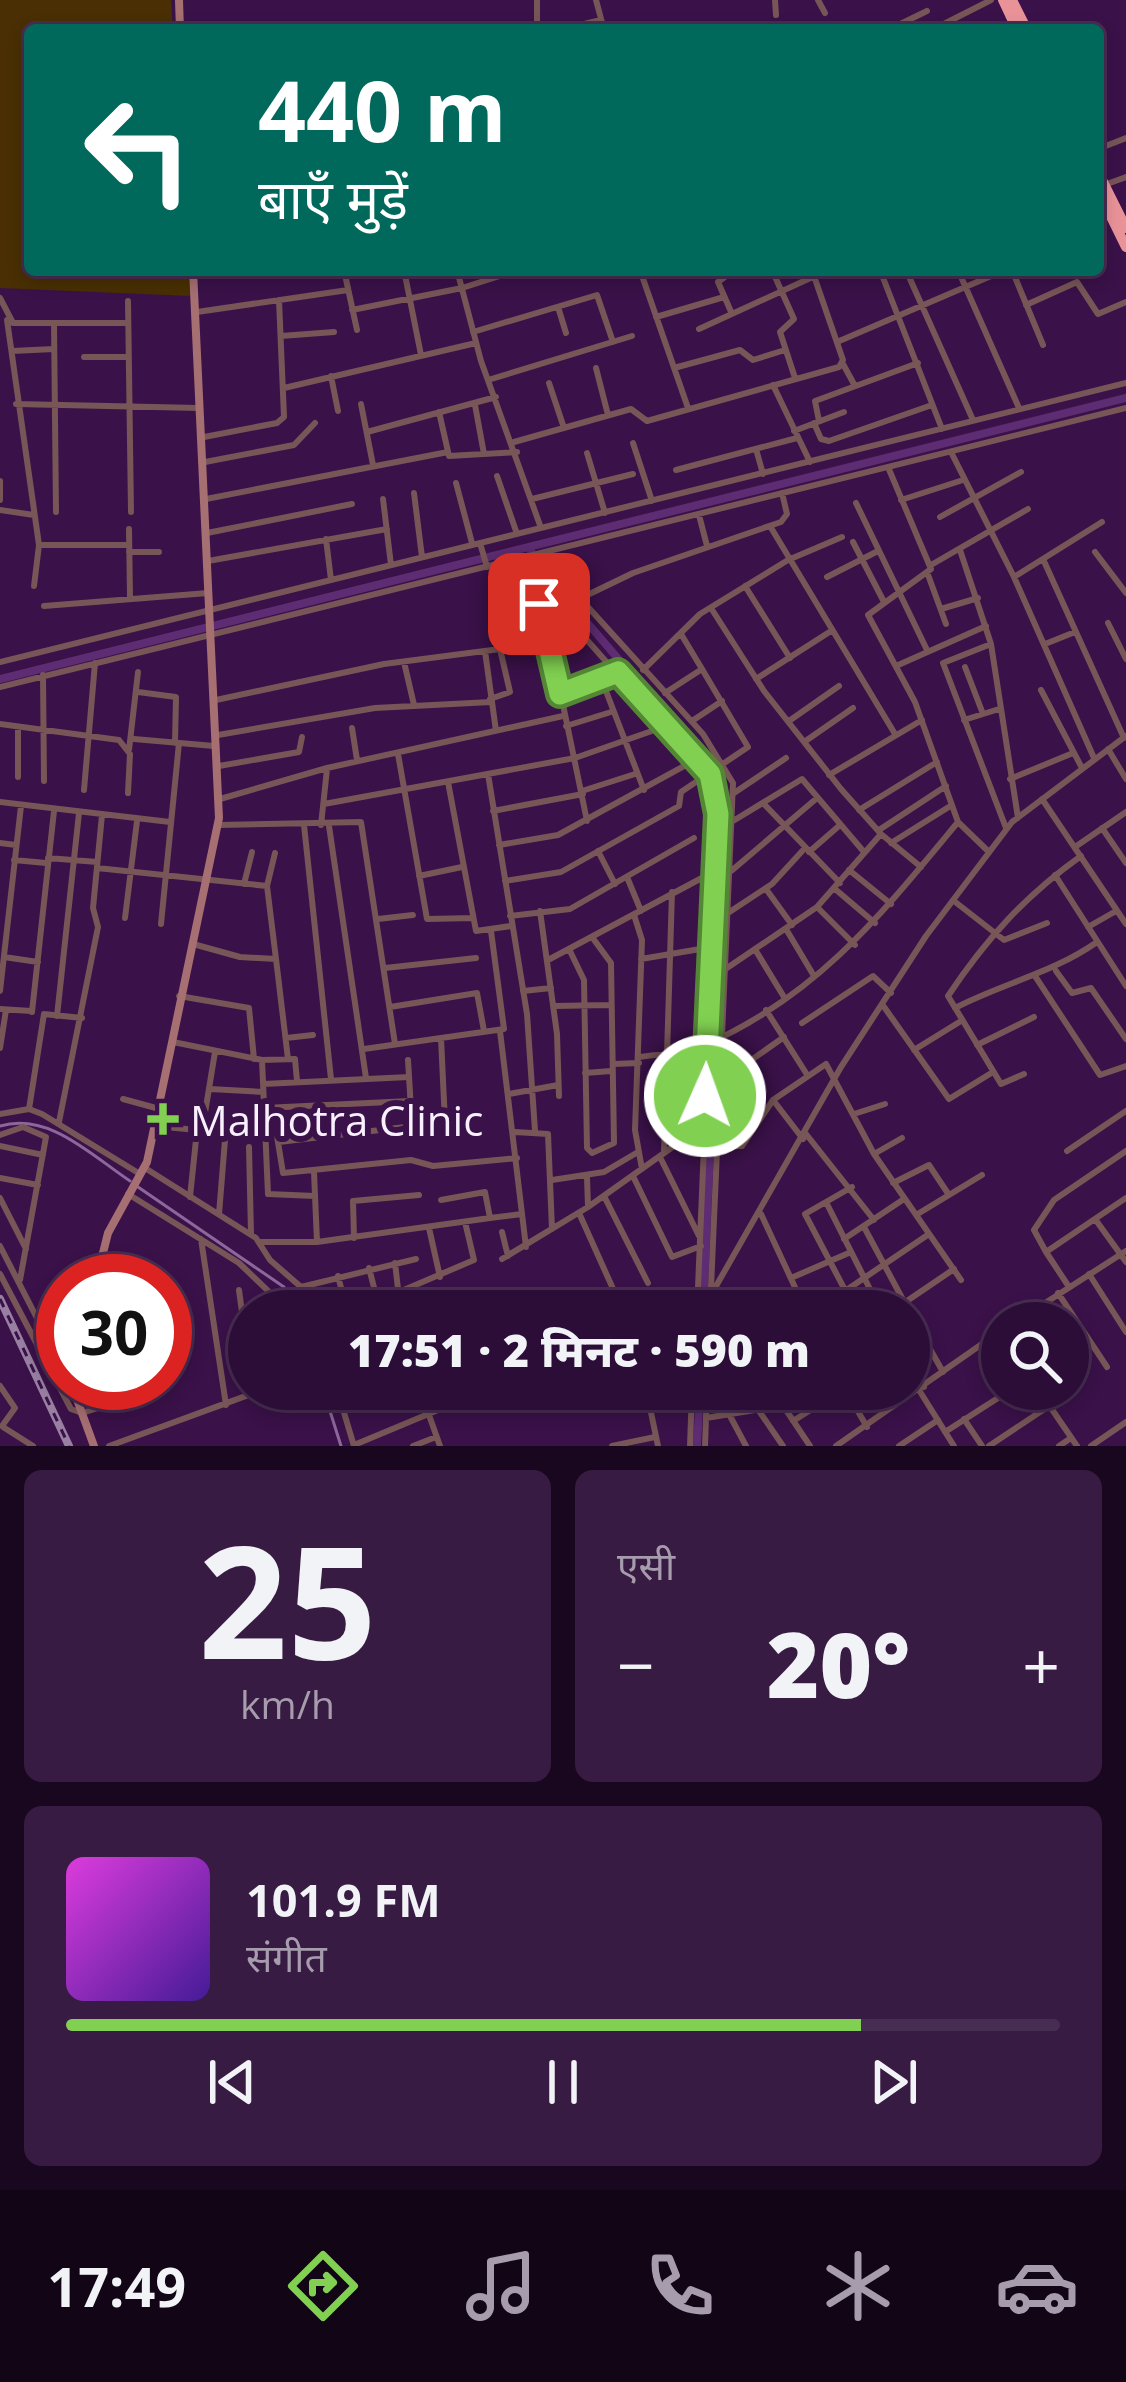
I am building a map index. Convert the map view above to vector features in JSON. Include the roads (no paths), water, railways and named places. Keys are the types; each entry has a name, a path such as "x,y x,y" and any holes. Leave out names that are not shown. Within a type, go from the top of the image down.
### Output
{"highway":[{"path":"1104,193 1125,225"},
{"path":"1104,217 1126,247"}],"street":[{"path":"596,0 603,24"},
{"path":"775,0 776,15"},
{"path":"818,0 825,13"},
{"path":"944,24 991,0"},
{"path":"900,24 926,11"},
{"path":"585,24 602,20"},
{"path":"102,1254 108,1233 140,1173 154,1126 218,825 218,735 194,276"},
{"path":"345,276 357,330"},
{"path":"405,276 421,356"},
{"path":"459,276 476,344 541,528"},
{"path":"352,310 499,276"},
{"path":"642,276 688,408"},
{"path":"723,276 718,279 732,314"},
{"path":"775,276 794,322 780,329 795,379"},
{"path":"699,329 814,276 855,386"},
{"path":"883,276 942,429"},
{"path":"909,276 973,420"},
{"path":"961,276 1019,408"},
{"path":"838,342 994,276"},
{"path":"1011,276 1043,345"},
{"path":"1025,305 1077,282 1084,285 1098,314 1126,302"},
{"path":"197,312 348,290"},
{"path":"473,332 599,296 613,342"},
{"path":"656,317 724,297"},
{"path":"0,298 39,545 34,586"},
{"path":"204,437 282,421 279,300"},
{"path":"128,301 131,512"},
{"path":"558,307 566,332"},
{"path":"7,320 128,323"},
{"path":"54,323 56,512"},
{"path":"281,336 334,332"},
{"path":"488,380 632,336"},
{"path":"284,388 476,344"},
{"path":"12,351 54,349"},
{"path":"674,368 743,350 753,360 785,350"},
{"path":"84,357 129,357"},
{"path":"917,363 813,402 821,439 829,441 932,405"},
{"path":"514,442 634,410 644,421 843,364"},
{"path":"596,368 608,416"},
{"path":"331,376 338,411"},
{"path":"549,383 564,428"},
{"path":"0,687 211,633 481,553 517,534 1126,383"},
{"path":"773,385 810,462"},
{"path":"367,432 496,398"},
{"path":"474,403 484,454"},
{"path":"16,404 203,408"},
{"path":"362,404 373,465"},
{"path":"0,662 422,557 530,555 1126,408"},
{"path":"439,412 451,457 517,452"},
{"path":"676,470 755,449 844,412"},
{"path":"205,462 294,446 315,423"},
{"path":"633,443 652,501"},
{"path":"755,449 763,474"},
{"path":"206,499 448,452"},
{"path":"951,452 1015,577 1094,758"},
{"path":"587,453 605,513"},
{"path":"888,467 946,624"},
{"path":"940,517 1021,472"},
{"path":"532,499 633,474"},
{"path":"497,476 517,534"},
{"path":"901,500 963,480"},
{"path":"0,481 0,500"},
{"path":"456,483 481,553"},
{"path":"414,493 422,557"},
{"path":"578,600 706,546 770,526 787,517 782,493"},
{"path":"382,499 391,565"},
{"path":"856,503 927,650"},
{"path":"207,533 352,504"},
{"path":"989,852 958,822 922,720 868,615 929,568 1028,509"},
{"path":"0,510 34,515"},
{"path":"699,514 706,546"},
{"path":"1015,577 1102,522"},
{"path":"770,526 895,734"},
{"path":"208,561 387,529"},
{"path":"129,530 130,598"},
{"path":"643,670 710,608 788,560 842,537"},
{"path":"326,539 331,580"},
{"path":"853,542 883,600"},
{"path":"39,545 159,552"},
{"path":"960,550 991,644 1018,818"},
{"path":"827,578 878,551"},
{"path":"1095,553 1125,589"},
{"path":"530,555 526,572 547,627 587,821"},
{"path":"530,555 692,722 734,793 727,968 705,1124 702,1290"},
{"path":"714,1290 882,1004 1006,829 1125,737 1043,559"},
{"path":"526,572 698,759 717,768"},
{"path":"745,586 790,658"},
{"path":"44,605 208,592"},
{"path":"940,610 978,598"},
{"path":"710,608 756,679 830,775 880,833 921,867"},
{"path":"1108,623 1126,659"},
{"path":"896,666 986,626"},
{"path":"756,679 831,631"},
{"path":"1044,645 1075,632"},
{"path":"505,881 557,873 679,806 680,794 748,745 681,634"},
{"path":"991,644 943,660 1006,829"},
{"path":"216,700 404,662 503,650 510,692 491,700 414,705 218,735"},
{"path":"485,651 496,732"},
{"path":"404,662 414,705"},
{"path":"84,790 95,664"},
{"path":"965,667 983,715"},
{"path":"665,693 703,669"},
{"path":"128,793 139,671"},
{"path":"560,694 618,672"},
{"path":"44,675 44,781"},
{"path":"602,679 644,790"},
{"path":"789,721 839,686"},
{"path":"1041,690 1082,768"},
{"path":"138,692 176,697 177,742 160,924"},
{"path":"692,722 722,701"},
{"path":"807,740 854,708"},
{"path":"964,720 999,709"},
{"path":"566,726 611,712"},
{"path":"220,799 357,760 563,716"},
{"path":"830,775 922,720"},
{"path":"0,724 113,737 129,750"},
{"path":"18,726 18,777"},
{"path":"324,804 575,758 666,726"},
{"path":"352,728 357,760"},
{"path":"219,766 299,752 302,737"},
{"path":"134,739 218,746"},
{"path":"1108,749 1126,779"},
{"path":"1010,779 1073,753"},
{"path":"398,754 428,922 473,918"},
{"path":"734,793 786,758"},
{"path":"499,845 550,838 698,759"},
{"path":"859,809 937,762"},
{"path":"327,768 325,825 366,1078"},
{"path":"710,1290 720,1082 712,947 717,768"},
{"path":"488,774 523,991 535,1131"},
{"path":"494,811 582,793 635,774"},
{"path":"733,821 799,779 865,853"},
{"path":"448,782 476,932 512,926"},
{"path":"727,968 817,907 880,833 946,786"},
{"path":"730,872 817,798"},
{"path":"1042,799 1126,924"},
{"path":"0,802 170,822"},
{"path":"762,802 875,923"},
{"path":"891,843 952,805"},
{"path":"0,991 21,806"},
{"path":"32,1012 53,811"},
{"path":"1075,848 1126,812"},
{"path":"57,1016 79,813"},
{"path":"59,1122 98,927 93,908 102,815"},
{"path":"125,918 136,820"},
{"path":"585,1073 715,1040 766,1010 855,945 958,822"},
{"path":"218,825 364,825 395,1044"},
{"path":"304,825 331,1079"},
{"path":"728,913 766,888 840,825"},
{"path":"1102,828 1126,863"},
{"path":"510,916 565,911 694,838"},
{"path":"0,843 16,845"},
{"path":"598,851 615,884"},
{"path":"244,884 252,852"},
{"path":"275,853 267,886 288,1058"},
{"path":"1024,1074 1005,1087 949,994 992,933 1081,856"},
{"path":"14,860 73,860 130,873 267,886"},
{"path":"419,876 464,867"},
{"path":"849,870 891,904"},
{"path":"548,960 715,871"},
{"path":"1055,875 1126,985"},
{"path":"627,877 637,913 641,959 641,1169"},
{"path":"0,885 11,886"},
{"path":"766,888 814,976"},
{"path":"672,892 662,1154 701,1243"},
{"path":"954,901 992,933 1010,939 1048,923"},
{"path":"817,907 855,945"},
{"path":"1088,928 1117,910"},
{"path":"540,911 554,1006 560,1096"},
{"path":"378,919 413,915"},
{"path":"363,1049 500,1031 506,1025 491,931"},
{"path":"569,949 584,980 586,1148 592,1153 614,1143 610,963 592,937"},
{"path":"954,1009 1055,970 1097,942"},
{"path":"193,944 240,957 276,959"},
{"path":"641,959 712,947"},
{"path":"756,950 784,997"},
{"path":"385,968 476,958"},
{"path":"2,963 38,962"},
{"path":"1055,970 1072,993 1091,988 1126,1039"},
{"path":"1035,975 1100,1075 1126,1066"},
{"path":"802,1023 873,976 891,993"},
{"path":"523,991 551,988"},
{"path":"390,1007 477,993 484,1033"},
{"path":"179,996 249,1008 263,1088 268,1194 315,1196"},
{"path":"882,1004 949,1099 993,1072"},
{"path":"554,1006 610,1005"},
{"path":"0,1048 3,1010 82,1018"},
{"path":"766,1010 807,1074"},
{"path":"29,1109 44,1014"},
{"path":"977,1045 1034,1017"},
{"path":"914,1050 962,1021"},
{"path":"500,1031 526,1247"},
{"path":"286,1038 313,1035"},
{"path":"720,1082 784,1037"},
{"path":"441,1038 445,1123"},
{"path":"169,1041 258,1059 297,1060 297,1082"},
{"path":"190,1197 215,1052"},
{"path":"408,1060 412,1126"},
{"path":"717,1146 742,1146 773,1100 823,1063 836,1077 874,1154 962,1280"},
{"path":"210,1089 409,1077"},
{"path":"509,1094 558,1085"},
{"path":"123,1100 156,1108"},
{"path":"773,1100 852,1187 874,1220"},
{"path":"264,1108 410,1101"},
{"path":"854,1114 885,1104"},
{"path":"0,1114 29,1109 59,1122 140,1173 190,1197 251,1234 270,1260 302,1290"},
{"path":"1066,1151 1126,1111"},
{"path":"279,1142 481,1118"},
{"path":"502,1232 505,1258 588,1207 705,1124"},
{"path":"154,1126 277,1126 282,1172 411,1160 433,1166 517,1158"},
{"path":"0,1135 18,1127 44,1134 20,1280"},
{"path":"515,1132 548,1134 552,1229"},
{"path":"874,1154 902,1138"},
{"path":"219,1214 225,1140"},
{"path":"0,1145 43,1155"},
{"path":"249,1147 251,1234"},
{"path":"1069,1287 1034,1230 1044,1210 1126,1151"},
{"path":"550,1180 587,1177 638,1152"},
{"path":"893,1183 929,1165 949,1195"},
{"path":"314,1172 316,1242"},
{"path":"916,1215 982,1175"},
{"path":"633,1176 672,1257 701,1243"},
{"path":"587,1177 588,1207"},
{"path":"0,1178 38,1185"},
{"path":"844,1290 806,1214 852,1187"},
{"path":"129,1191 252,1273 269,1290"},
{"path":"441,1200 485,1192 490,1218"},
{"path":"354,1238 353,1201 419,1195"},
{"path":"604,1196 647,1283"},
{"path":"0,1198 26,1249"},
{"path":"844,1239 904,1198"},
{"path":"1046,1252 1126,1198"},
{"path":"826,1202 870,1290"},
{"path":"579,1213 614,1290"},
{"path":"259,1242 354,1238 523,1214"},
{"path":"761,1214 796,1290"},
{"path":"1046,1302 1124,1256 1095,1219"},
{"path":"404,1290 474,1260 465,1222"},
{"path":"864,1227 897,1290"},
{"path":"429,1228 440,1277"},
{"path":"847,1290 929,1234"},
{"path":"109,1446 226,1405 202,1239"},
{"path":"0,1246 36,1311"},
{"path":"791,1278 851,1252"},
{"path":"301,1287 416,1259"},
{"path":"394,1263 399,1290"},
{"path":"369,1268 375,1290"},
{"path":"929,1290 954,1269"},
{"path":"0,1274 67,1405 82,1413 92,1410"},
{"path":"1089,1274 1126,1332"},
{"path":"338,1276 342,1290"},
{"path":"1058,1294 1107,1367"},
{"path":"19,1310 34,1307"},
{"path":"930,1383 981,1345"},
{"path":"930,1349 943,1372"},
{"path":"0,1386 15,1408 1,1426 33,1446"},
{"path":"930,1404 950,1445"},
{"path":"946,1432 981,1408"},
{"path":"81,1410 94,1446"},
{"path":"343,1410 354,1446 438,1410"},
{"path":"612,1446 657,1442 650,1410"},
{"path":"690,1446 691,1410"},
{"path":"705,1446 706,1410"},
{"path":"706,1418 753,1410"},
{"path":"758,1410 783,1446"},
{"path":"786,1410 810,1446"},
{"path":"793,1421 810,1410"},
{"path":"858,1410 867,1426"},
{"path":"836,1446 891,1410"},
{"path":"964,1419 985,1446 1043,1410"},
{"path":"1052,1410 1077,1446"},
{"path":"413,1446 438,1441 429,1415"},
{"path":"730,1416 746,1446"},
{"path":"899,1446 938,1420"},
{"path":"1091,1446 1126,1422"},
{"path":"1059,1446 1071,1438"}],"waterway":[{"path":"0,679 1126,398"},
{"path":"530,549 535,562 718,775 724,821 704,1290"},
{"path":"0,1126 18,1123 52,1130 130,1181"},
{"path":"138,1187 286,1290"},
{"path":"330,1410 341,1446"},
{"path":"697,1446 699,1410"}],"railway":[{"path":"0,1299 69,1446"}],"place":[{"name":"Malhotra Clinic","path":"163,1119"}]}
